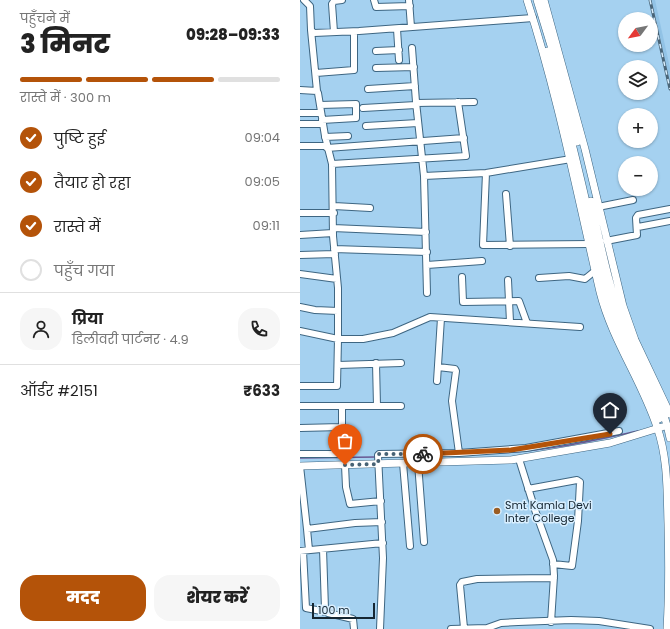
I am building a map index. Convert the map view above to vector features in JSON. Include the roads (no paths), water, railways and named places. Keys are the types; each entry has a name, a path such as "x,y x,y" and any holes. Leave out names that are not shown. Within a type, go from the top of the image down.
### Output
{"main road":[{"path":"527,0 571,159 601,293 612,327 667,431"},
{"path":"531,0 572,140 615,319 626,346 667,431 664,456 669,594 667,629"},
{"path":"537,0 573,128 618,312 628,339 662,408 667,431 670,474"},
{"path":"544,0 583,142 606,241 625,313 635,340 669,411"},
{"path":"300,466 345,465 378,459 403,464 519,459 590,441 610,443 667,431"}],"street":[{"path":"300,386 337,386 338,365 338,311 333,230 334,210 332,164 322,122 311,30 310,6 304,0"},
{"path":"334,32 332,4 334,1 342,0"},
{"path":"374,0 376,7 409,3 411,27"},
{"path":"311,30 314,33 354,32 533,18"},
{"path":"398,29 399,60"},
{"path":"316,73 354,70 354,32"},
{"path":"412,48 416,104 424,176 428,293"},
{"path":"376,51 399,50"},
{"path":"376,68 414,67"},
{"path":"368,89 415,86"},
{"path":"300,90 318,92"},
{"path":"332,164 466,156 458,102"},
{"path":"363,108 474,102"},
{"path":"300,124 356,118 356,104 320,104"},
{"path":"300,113 321,113"},
{"path":"366,126 418,123"},
{"path":"325,137 348,136"},
{"path":"300,146 327,147 464,138"},
{"path":"424,176 486,173 571,159"},
{"path":"486,173 482,244 488,246 590,244"},
{"path":"506,194 510,246"},
{"path":"598,207 633,200"},
{"path":"300,213 370,208"},
{"path":"606,241 635,236 638,234 636,218 638,215 670,209"},
{"path":"638,227 670,221"},
{"path":"300,235 333,230 426,232"},
{"path":"300,255 334,251 427,252"},
{"path":"427,265 482,261"},
{"path":"539,278 569,276 585,278 596,270"},
{"path":"300,274 337,279"},
{"path":"462,277 463,302 521,302 527,323"},
{"path":"508,280 510,322"},
{"path":"300,306 315,310 338,311"},
{"path":"300,331 338,339 363,339 405,328 424,318 527,323 555,327 580,328"},
{"path":"437,381 441,318"},
{"path":"376,363 377,406"},
{"path":"338,365 401,363"},
{"path":"438,367 455,368 456,371 452,402 459,453"},
{"path":"300,406 401,406"},
{"path":"300,454 341,453 342,407"},
{"path":"300,428 342,428"},
{"path":"380,629 383,543 378,459 379,454 459,453 526,448 590,441 619,432"},
{"path":"519,459 553,564 554,578 551,622"},
{"path":"418,463 424,542"},
{"path":"403,464 410,546"},
{"path":"345,465 346,487 350,504 381,501"},
{"path":"300,466 307,529 304,551 306,608 352,618 354,620 354,629"},
{"path":"528,489 577,480 580,482 578,521 572,566 553,564"},
{"path":"307,529 355,522 382,522"},
{"path":"304,551 383,543"},
{"path":"323,549 324,605 326,612"},
{"path":"464,628 460,585 462,582 477,579 554,578"},
{"path":"451,629 487,628 501,623 572,620 599,621 650,629"},
{"path":"558,621 558,629"},
{"path":"597,629 599,621"}],"waterway":[{"path":"494,453 530,451 638,431"},
{"path":"300,458 376,457"}],"railway":[{"path":"650,0 670,89"}],"place":[{"name":"Smt Kamla Devi Inter College","path":"497,511"}]}
